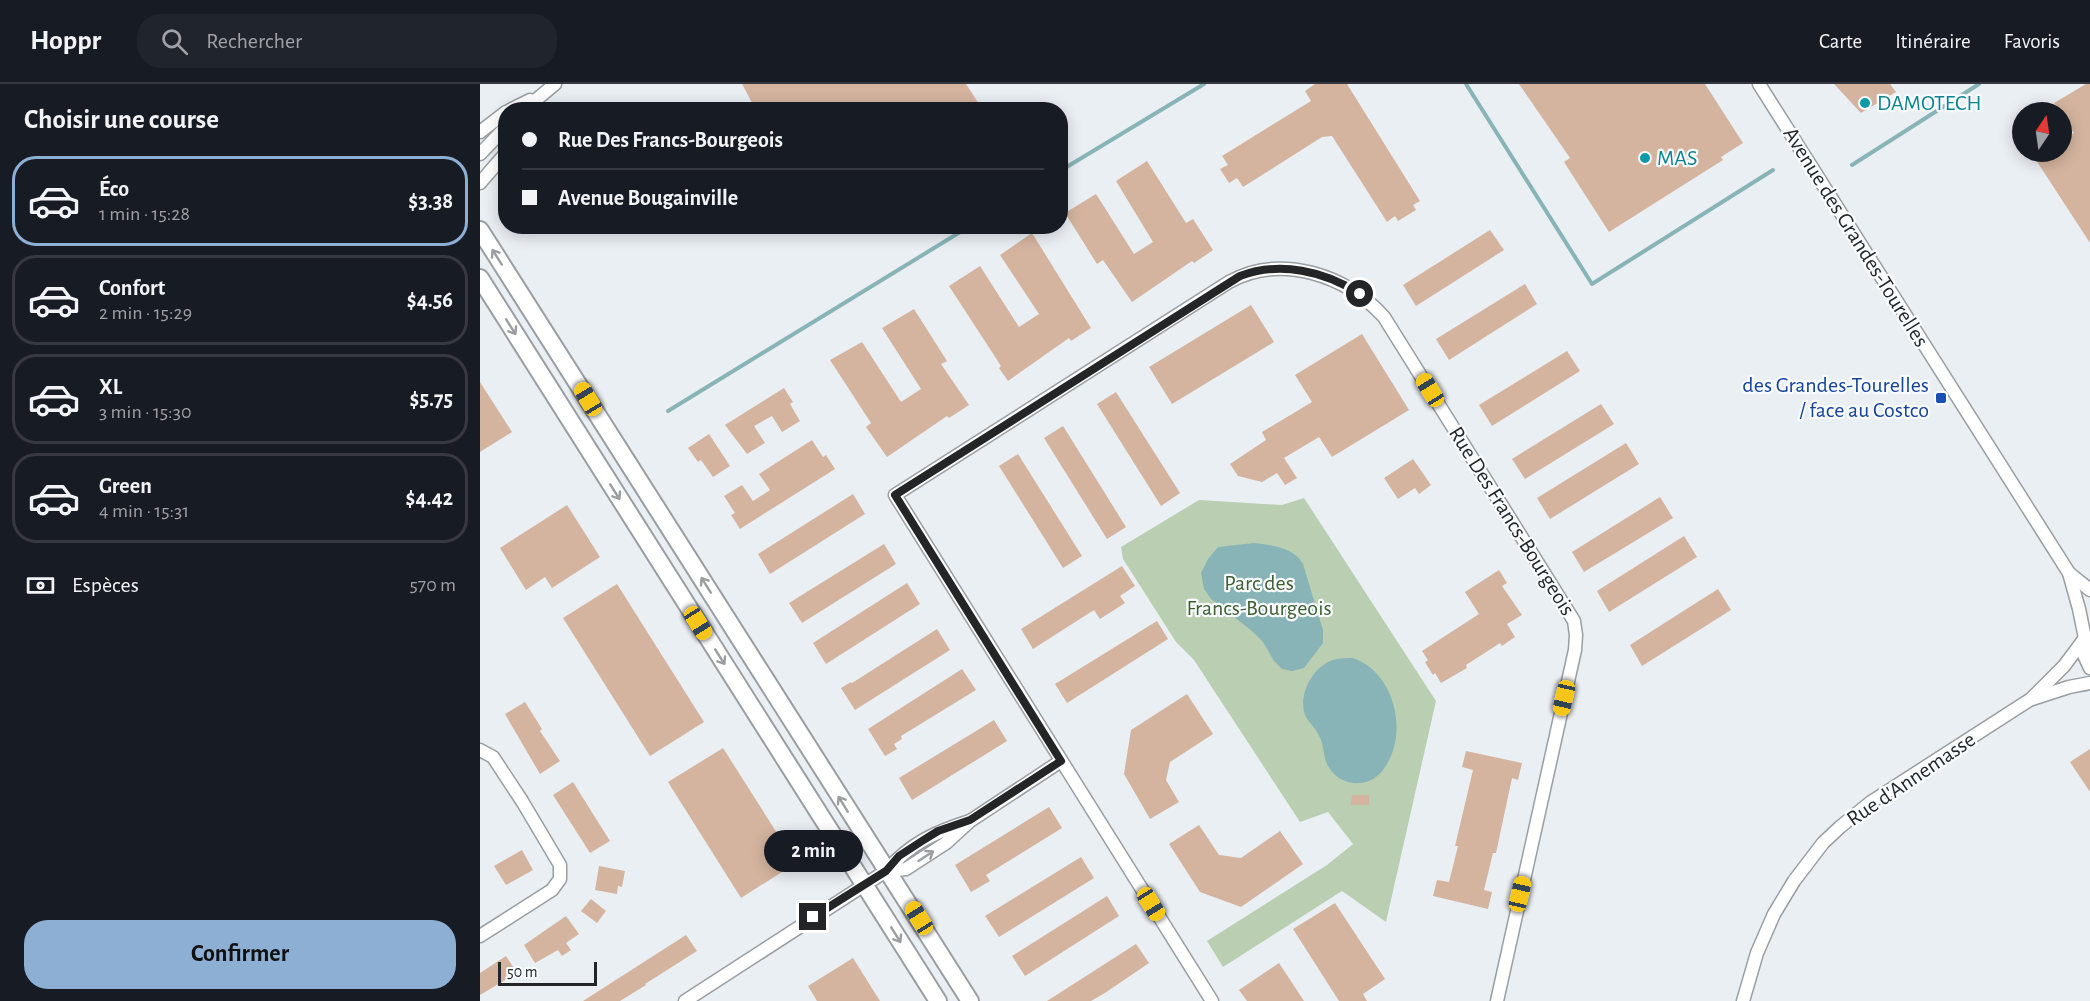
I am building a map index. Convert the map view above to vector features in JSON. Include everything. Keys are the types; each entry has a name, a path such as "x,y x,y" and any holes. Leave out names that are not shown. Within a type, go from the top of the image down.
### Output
{"street":[{"path":"534,102 555,84"},
{"name":"Avenue des Grandes-Tourelles","path":"1759,84 2069,573 2087,632 2084,655 2090,668"},
{"path":"526,102 545,93"},
{"path":"539,102 545,93"},
{"path":"480,132 498,118"},
{"path":"480,154 498,135"},
{"path":"480,183 498,162"},
{"path":"480,230 970,1001"},
{"name":"Rue Des Francs-Bourgeois","path":"1212,1001 895,495 1234,279 1261,270 1292,269 1320,275 1350,288 1378,310 1391,326 1508,517 1566,606 1575,628 1575,650 1497,1001"},
{"path":"480,278 938,1001"},
{"name":"Avenue des Grandes-Tourelles","path":"2069,573 2090,590"},
{"name":"Rue d'Annemasse","path":"1743,1001 1757,953 1774,914 1794,881 1823,843 1871,802 2031,699 2064,666 2087,632"},
{"name":"Rue d'Annemasse","path":"2031,699 2090,683"},
{"path":"480,750 493,757 522,801 560,865 560,879 552,890 480,936"},
{"path":"685,1001 886,871 906,869 946,843 970,820 1061,761"}],"green space":[{"name":"Parc des Francs-Bourgeois","path":"1304,498 1436,701 1386,922 1342,891 1223,967 1207,941 1327,865 1353,844 1328,812 1300,822 1194,660 1176,642 1123,559 1121,547 1199,500 1282,505"}],"water":[{"path":"1254,543 1288,550 1303,564 1323,630 1323,643 1304,668 1292,671 1282,669 1274,661 1263,642 1211,599 1204,589 1201,573 1208,559 1218,547"},
{"path":"1341,658 1353,658 1367,665 1379,676 1394,706 1396,723 1396,740 1391,756 1377,776 1362,783 1346,781 1332,772 1327,764 1320,738 1306,718 1303,707 1308,684 1312,676 1323,665"}],"building":[{"path":"742,84 966,84 978,102 752,102"},
{"path":"1315,84 1347,84 1420,201 1413,205 1416,210 1398,221 1395,216 1387,222 1332,136 1322,137 1243,187 1237,178 1229,183 1220,169 1228,165 1222,156 1311,101 1305,91"},
{"name":"MAS","path":"1519,84 1705,84 1743,143 1721,157 1723,160 1609,232 1564,162 1570,158"},
{"name":"DAMOTECH","path":"1834,84 1890,84 1896,92 1861,113"},
{"path":"2086,84 2090,84 2090,243 2037,162 2072,162 2072,134 2074,133 2072,130 2072,102 2056,102"},
{"path":"1147,161 1186,223 1193,219 1213,250 1194,263 1192,261 1132,302 1103,260 1097,264 1068,218 1068,211 1096,194 1134,254 1153,242 1116,181"},
{"path":"1490,230 1504,250 1416,306 1403,285"},
{"path":"1033,234 1091,328 1071,341 1069,338 1008,381 999,368 1001,366 949,286 980,266 1019,327 1039,314 1000,255"},
{"path":"1525,284 1537,304 1449,360 1436,339"},
{"path":"1251,305 1274,342 1172,404 1149,367"},
{"path":"914,309 947,361 941,364 969,405 949,418 947,416 887,457 866,427 871,423 830,360 862,342 901,402 921,389 882,328"},
{"path":"1362,334 1409,410 1332,457 1319,437 1284,458 1297,478 1285,485 1277,473 1262,482 1238,476 1230,464 1266,440 1262,432 1312,402 1295,375"},
{"path":"1567,351 1580,371 1492,426 1479,405"},
{"path":"480,382 512,432 480,452"},
{"path":"784,388 793,402 790,404 800,421 782,432 772,416 754,426 765,443 747,454 725,425"},
{"path":"1116,392 1180,493 1161,506 1097,404"},
{"path":"1601,404 1614,424 1525,479 1512,459"},
{"path":"1063,426 1126,527 1107,539 1044,438"},
{"path":"709,434 730,466 713,477 701,460 698,462 688,448"},
{"path":"812,440 823,457 826,455 835,469 740,529 731,515 735,513 724,496 742,485 753,501 770,490 759,474"},
{"path":"1626,443 1639,464 1550,519 1537,498"},
{"path":"1018,454 1082,556 1063,568 999,466"},
{"path":"1413,459 1431,485 1419,494 1415,488 1398,499 1384,478"},
{"path":"853,494 865,514 770,574 758,554"},
{"path":"1660,497 1673,518 1584,572 1572,552"},
{"path":"567,505 600,557 552,588 545,577 526,590 500,548"},
{"path":"1684,536 1697,557 1609,612 1597,591"},
{"path":"884,544 896,564 802,623 789,603"},
{"path":"1122,566 1135,586 1120,596 1125,603 1100,619 1094,610 1033,649 1021,629"},
{"path":"1499,570 1507,583 1502,586 1522,615 1507,624 1515,637 1502,646 1500,643 1466,665 1467,668 1441,683 1425,662 1428,660 1422,651 1479,614 1465,592"},
{"path":"907,583 920,604 826,664 813,643"},
{"path":"617,584 704,722 650,756 563,618"},
{"path":"1718,589 1731,610 1642,666 1630,645"},
{"path":"1157,621 1168,639 1067,703 1055,684"},
{"path":"937,629 950,650 855,710 841,688"},
{"path":"962,669 976,690 901,736 902,739 894,744 897,749 885,756 868,729"},
{"path":"1187,694 1213,734 1170,762 1166,780 1179,802 1150,819 1124,774 1131,730"},
{"path":"525,702 542,729 540,731 560,761 540,774 505,714"},
{"path":"994,720 1007,741 912,800 899,778"},
{"path":"723,748 796,863 741,898 668,782"},
{"path":"2090,749 2090,792 2070,762"},
{"path":"1466,751 1522,763 1518,780 1512,778 1496,853 1493,853 1484,890 1492,892 1488,909 1433,896 1437,880 1449,882 1458,846 1455,846 1473,770 1462,767"},
{"path":"573,782 610,841 590,853 553,795"},
{"path":"1352,795 1369,795 1369,805 1351,805"},
{"path":"1049,807 1062,828 986,875 990,881 971,892 955,865"},
{"path":"1199,825 1219,855 1241,858 1280,831 1303,864 1241,907 1200,892 1169,844"},
{"path":"522,850 533,870 506,885 494,866"},
{"path":"1081,857 1094,878 999,937 985,916"},
{"path":"599,866 625,871 622,887 618,886 617,894 595,890"},
{"path":"1107,896 1119,916 1025,976 1012,956"},
{"path":"591,899 606,911 597,923 581,911"},
{"path":"1335,903 1385,979 1363,994 1367,1001 1339,1001 1293,929"},
{"path":"566,916 579,934 566,943 571,950 562,956 558,950 535,963 524,945"},
{"path":"686,935 697,951 646,985 620,1001 583,1001"},
{"path":"1136,944 1149,963 1105,993 1091,1001 1047,1001"},
{"path":"506,956 517,973 480,995 480,973"},
{"path":"853,958 880,1001 817,1001 808,986"},
{"path":"1279,963 1304,1001 1247,1001 1239,990"}],"waterway":[{"path":"1068,166 1204,84"},
{"path":"1466,84 1592,284 1773,170"},
{"path":"1852,165 1979,84"},
{"path":"668,411 957,234"}],"place":[{"name":"DAMOTECH","path":"1865,103"},
{"name":"MAS","path":"1645,158"},
{"name":"des Grandes-Tourelles / face au Costco","path":"1941,398"}],"route":[{"path":"813,917 886,871 906,851 938,831 970,820 1061,761 895,495 1240,276 1261,270 1292,269 1331,278 1360,294"}]}
